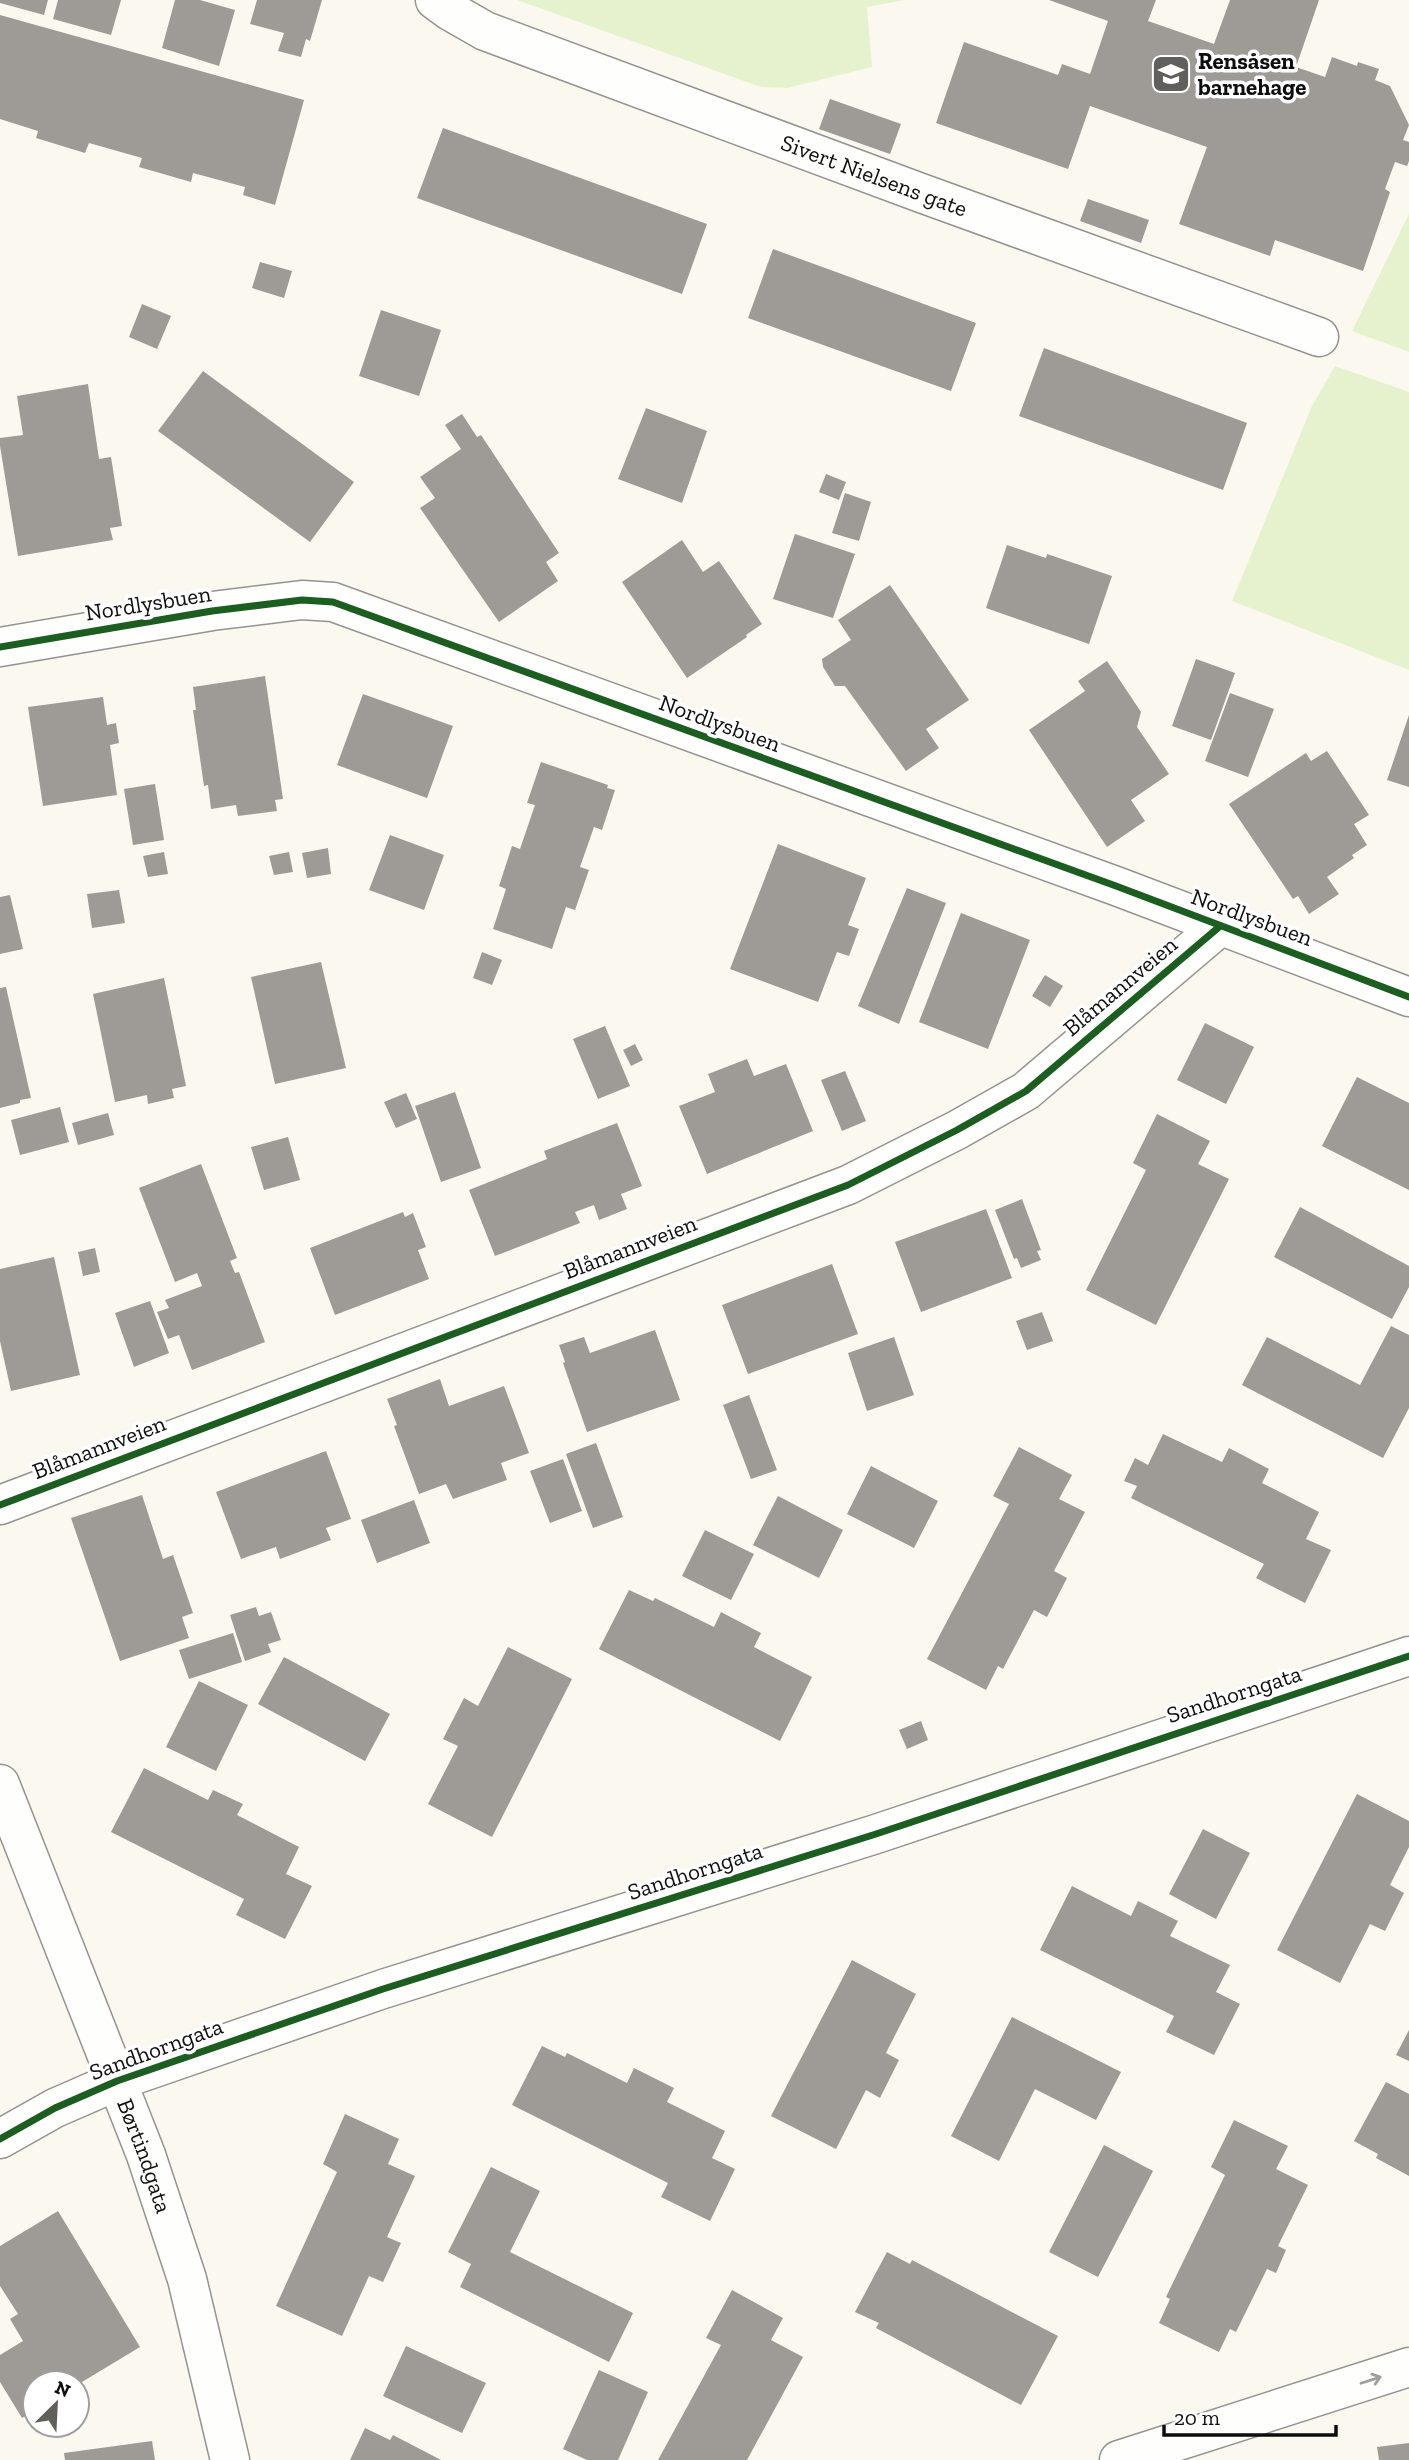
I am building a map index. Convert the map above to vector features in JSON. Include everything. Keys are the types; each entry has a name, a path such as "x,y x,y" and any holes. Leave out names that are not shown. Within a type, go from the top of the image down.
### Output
{"street":[{"name":"Sivert Nielsens gate","path":"435,0 485,31 920,193 1319,337"},
{"name":"Nordlysbuen","path":"0,647 212,611 302,600 333,602 1116,887 1409,997"},
{"name":"Blåmannveien","path":"0,1505 848,1185 1027,1091 1219,927"},
{"name":"Sandhorngata","path":"0,2139 55,2108 117,2081 383,1989 889,1829 1409,1656"},
{"name":"Børtindgata","path":"0,1784 146,2155 187,2279 230,2460"},
{"path":"1119,2460 1409,2367"}],"green space":[{"path":"517,0 905,0 867,7 872,67 787,88 761,87"},
{"path":"1409,214 1409,352 1352,331"},
{"path":"1335,366 1409,392 1409,670 1232,601 1312,406"}],"building":[{"path":"0,0 48,0 44,15 0,3"},
{"path":"58,0 121,0 111,35 53,19"},
{"path":"175,0 200,0 235,10 219,66 162,48"},
{"path":"257,0 322,0 310,41 306,39 301,57 278,51 284,33 250,24"},
{"path":"1049,0 1156,0 1148,21 1214,44 1230,0 1319,0 1296,67 1325,77 1332,57 1357,66 1358,62 1379,69 1375,80 1390,86 1409,125 1403,140 1409,142 1409,161 1407,166 1395,162 1385,189 1390,192 1363,271 1275,240 1270,256 1179,224 1207,147 1090,106 1068,169 936,123 964,42 1058,75 1062,64 1090,74 1108,21"},
{"path":"0,15 304,100 275,205 243,195 245,187 193,173 191,182 139,167 142,158 89,143 85,153 36,138 38,131 0,119"},
{"path":"830,99 901,124 890,154 819,129"},
{"path":"443,128 707,224 682,294 417,198"},
{"path":"1088,199 1149,220 1141,243 1080,221"},
{"path":"773,249 976,323 951,391 748,318"},
{"path":"260,262 292,271 284,298 252,288"},
{"path":"142,304 171,316 157,349 129,337"},
{"path":"381,310 441,330 419,396 359,376"},
{"path":"1044,348 1247,423 1223,490 1019,416"},
{"path":"203,371 354,482 310,542 158,431"},
{"path":"88,384 99,459 111,457 122,526 110,528 113,540 18,556 0,446 0,438 23,435 17,396"},
{"path":"646,408 707,431 682,503 618,479"},
{"path":"462,414 477,437 481,435 559,553 546,562 558,581 499,622 420,508 435,498 420,477 461,449 445,425"},
{"path":"826,474 846,482 839,500 819,492"},
{"path":"845,493 871,502 859,541 832,533"},
{"path":"795,534 855,554 833,618 773,599"},
{"path":"682,540 703,572 719,561 762,624 687,678 622,582"},
{"path":"1007,545 1046,558 1047,554 1112,576 1089,644 986,608"},
{"path":"890,585 969,700 926,729 939,748 906,771 845,686 835,686 823,667 822,659 851,640 838,620"},
{"path":"1196,659 1235,673 1211,740 1172,726"},
{"path":"1107,661 1141,712 1137,727 1169,774 1131,800 1145,821 1107,847 1029,730 1085,691 1078,681"},
{"path":"265,676 283,799 275,800 277,811 238,816 236,805 211,809 208,785 204,786 193,710 196,710 193,687"},
{"path":"1230,693 1274,709 1248,777 1205,761"},
{"path":"363,694 453,726 427,798 337,765"},
{"path":"103,697 107,725 116,723 119,743 110,745 117,795 43,806 28,707"},
{"path":"1409,715 1409,787 1387,780"},
{"path":"1327,751 1369,815 1354,824 1367,845 1327,877 1339,894 1309,914 1298,896 1293,899 1229,804 1306,753 1311,761"},
{"path":"541,762 608,785 607,788 615,790 602,830 594,827 580,867 589,870 575,910 566,907 552,949 493,929 506,889 499,886 512,846 520,849 535,805 527,803"},
{"path":"155,784 164,840 133,845 124,789"},
{"path":"390,835 444,855 424,910 369,890"},
{"path":"778,844 866,878 848,925 859,929 849,956 837,952 818,1002 730,969"},
{"path":"328,848 331,874 307,878 302,853"},
{"path":"164,852 168,874 148,877 143,856"},
{"path":"289,852 293,872 274,875 269,856"},
{"path":"907,888 946,903 899,1024 858,1006"},
{"path":"119,890 125,923 92,928 87,894"},
{"path":"10,895 23,949 0,954 0,897"},
{"path":"961,913 1030,940 988,1049 919,1022"},
{"path":"482,952 502,960 492,985 473,978"},
{"path":"321,962 346,1068 275,1084 251,977"},
{"path":"1045,975 1063,986 1050,1007 1032,996"},
{"path":"164,978 186,1086 172,1089 174,1098 148,1104 147,1095 115,1102 93,994"},
{"path":"6,987 31,1098 0,1108 0,988"},
{"path":"1205,1023 1254,1047 1226,1104 1177,1080"},
{"path":"605,1026 630,1086 598,1099 573,1039"},
{"path":"635,1044 643,1060 631,1066 623,1050"},
{"path":"747,1059 754,1076 786,1064 813,1131 707,1174 679,1106 715,1092 708,1074"},
{"path":"845,1071 866,1121 842,1131 821,1080"},
{"path":"1357,1077 1409,1103 1409,1190 1322,1146"},
{"path":"455,1092 481,1168 441,1182 415,1106"},
{"path":"406,1093 417,1119 396,1128 384,1102"},
{"path":"60,1107 69,1142 20,1155 11,1120"},
{"path":"108,1113 114,1135 78,1145 72,1123"},
{"path":"1157,1114 1210,1141 1198,1164 1229,1179 1156,1325 1086,1290 1146,1170 1133,1163"},
{"path":"617,1123 642,1186 621,1194 627,1209 599,1220 594,1205 575,1212 580,1223 495,1256 469,1190 547,1159 544,1151"},
{"path":"288,1137 300,1180 264,1190 251,1147"},
{"path":"201,1164 237,1258 230,1261 235,1273 239,1272 265,1342 192,1370 179,1335 168,1339 157,1312 169,1308 165,1300 202,1286 197,1273 175,1282 139,1188"},
{"path":"1022,1199 1041,1250 1037,1251 1041,1260 1021,1268 1017,1258 1014,1259 995,1210"},
{"path":"1300,1207 1409,1266 1409,1287 1392,1319 1274,1257"},
{"path":"986,1209 1012,1278 921,1312 895,1242"},
{"path":"403,1212 405,1217 413,1213 426,1247 418,1250 429,1279 335,1315 310,1248"},
{"path":"95,1248 100,1272 83,1276 78,1252"},
{"path":"54,1257 80,1375 11,1391 0,1341 0,1269"},
{"path":"832,1264 858,1334 748,1374 722,1305"},
{"path":"150,1301 169,1353 134,1367 115,1313"},
{"path":"1042,1312 1053,1341 1027,1350 1016,1321"},
{"path":"1391,1326 1409,1335 1409,1408 1383,1458 1242,1385 1267,1337 1360,1385"},
{"path":"655,1330 680,1400 587,1432 559,1345 584,1337 590,1353"},
{"path":"894,1337 914,1395 867,1411 848,1353"},
{"path":"440,1379 449,1406 504,1386 529,1453 501,1463 507,1480 453,1499 446,1484 419,1494 387,1399"},
{"path":"749,1395 777,1470 751,1479 723,1405"},
{"path":"1163,1434 1222,1462 1229,1448 1269,1469 1262,1483 1319,1512 1306,1539 1331,1550 1305,1603 1256,1578 1264,1564 1131,1498 1137,1486 1124,1481 1135,1458 1148,1465"},
{"path":"596,1443 623,1517 593,1528 566,1454"},
{"path":"1019,1447 1072,1475 1059,1499 1085,1512 1054,1571 1067,1578 1047,1617 1034,1610 1003,1669 998,1666 986,1690 927,1659 1009,1504 993,1496"},
{"path":"326,1451 351,1519 326,1528 331,1540 280,1559 276,1547 241,1559 216,1492"},
{"path":"563,1459 582,1511 550,1523 530,1471"},
{"path":"871,1466 938,1501 914,1548 847,1514"},
{"path":"142,1495 163,1559 173,1555 193,1613 182,1617 189,1638 120,1661 71,1518"},
{"path":"778,1496 843,1530 819,1578 753,1545"},
{"path":"414,1500 430,1543 377,1563 361,1520"},
{"path":"705,1530 754,1554 731,1600 682,1576"},
{"path":"629,1590 653,1601 655,1598 714,1627 721,1612 761,1633 754,1647 812,1677 780,1741 599,1649"},
{"path":"256,1607 259,1616 271,1612 281,1640 268,1644 271,1652 245,1661 230,1615"},
{"path":"233,1633 242,1662 189,1679 179,1650"},
{"path":"508,1647 572,1679 492,1837 428,1804 458,1746 443,1739 464,1698 478,1706"},
{"path":"284,1657 390,1714 365,1761 258,1704"},
{"path":"199,1681 248,1705 216,1771 166,1747"},
{"path":"921,1721 928,1740 907,1749 899,1730"},
{"path":"144,1768 208,1800 213,1790 243,1804 237,1815 299,1847 286,1874 312,1886 285,1939 236,1915 244,1899 111,1832"},
{"path":"1357,1794 1409,1821 1409,1847 1390,1885 1404,1893 1385,1931 1370,1924 1340,1983 1277,1950"},
{"path":"1203,1829 1250,1853 1216,1919 1169,1894"},
{"path":"1072,1886 1131,1916 1138,1901 1178,1921 1170,1936 1230,1965 1216,1992 1240,2004 1214,2055 1166,2032 1174,2016 1040,1950"},
{"path":"852,1960 916,1994 886,2053 899,2060 880,2098 866,2090 836,2149 771,2116"},
{"path":"1012,2017 1121,2072 1096,2120 1035,2089 999,2161 951,2136"},
{"path":"1409,2030 1409,2061 1396,2055"},
{"path":"542,2046 565,2057 567,2053 627,2083 634,2068 674,2088 667,2102 725,2131 712,2158 735,2169 710,2221 661,2197 668,2183 512,2105"},
{"path":"1386,2082 1409,2094 1409,2176 1376,2158 1378,2154 1354,2141"},
{"path":"345,2114 399,2139 388,2164 415,2176 387,2237 401,2243 383,2282 369,2276 342,2336 276,2306 337,2172 323,2164"},
{"path":"1234,2120 1288,2146 1276,2169 1308,2185 1278,2246 1286,2250 1276,2273 1267,2269 1236,2332 1230,2329 1219,2352 1159,2323 1170,2299 1166,2297 1225,2175 1211,2167"},
{"path":"1104,2145 1153,2171 1098,2277 1049,2252"},
{"path":"491,2167 540,2191 510,2252 633,2313 609,2362 460,2287 471,2264 448,2252"},
{"path":"58,2211 140,2347 91,2377 91,2369 21,2369 21,2416 0,2382 0,2355 23,2341 10,2319 18,2314 0,2286 0,2246"},
{"path":"887,2252 910,2264 912,2260 1058,2336 1021,2405 876,2328 879,2323 855,2312"},
{"path":"732,2290 783,2318 771,2340 803,2357 747,2460 658,2460 721,2345 706,2338"},
{"path":"406,2346 486,2383 462,2433 383,2396"},
{"path":"599,2370 648,2392 618,2460 587,2460 563,2449"},
{"path":"365,2428 390,2440 393,2435 441,2460 350,2460"},
{"path":"152,2441 155,2460 65,2460 64,2453"},
{"path":"1409,2443 1409,2460 1379,2460 1377,2447"}],"cycle path":[{"path":"0,647 212,611 302,600 333,602 1116,886 1409,997"},
{"path":"0,1505 848,1185 957,1130 1026,1091 1219,927"},
{"path":"0,2139 55,2108 117,2081 383,1989 876,1834 1409,1656"}],"place":[{"name":"Rensåsen barnehage","path":"1171,74"}]}
